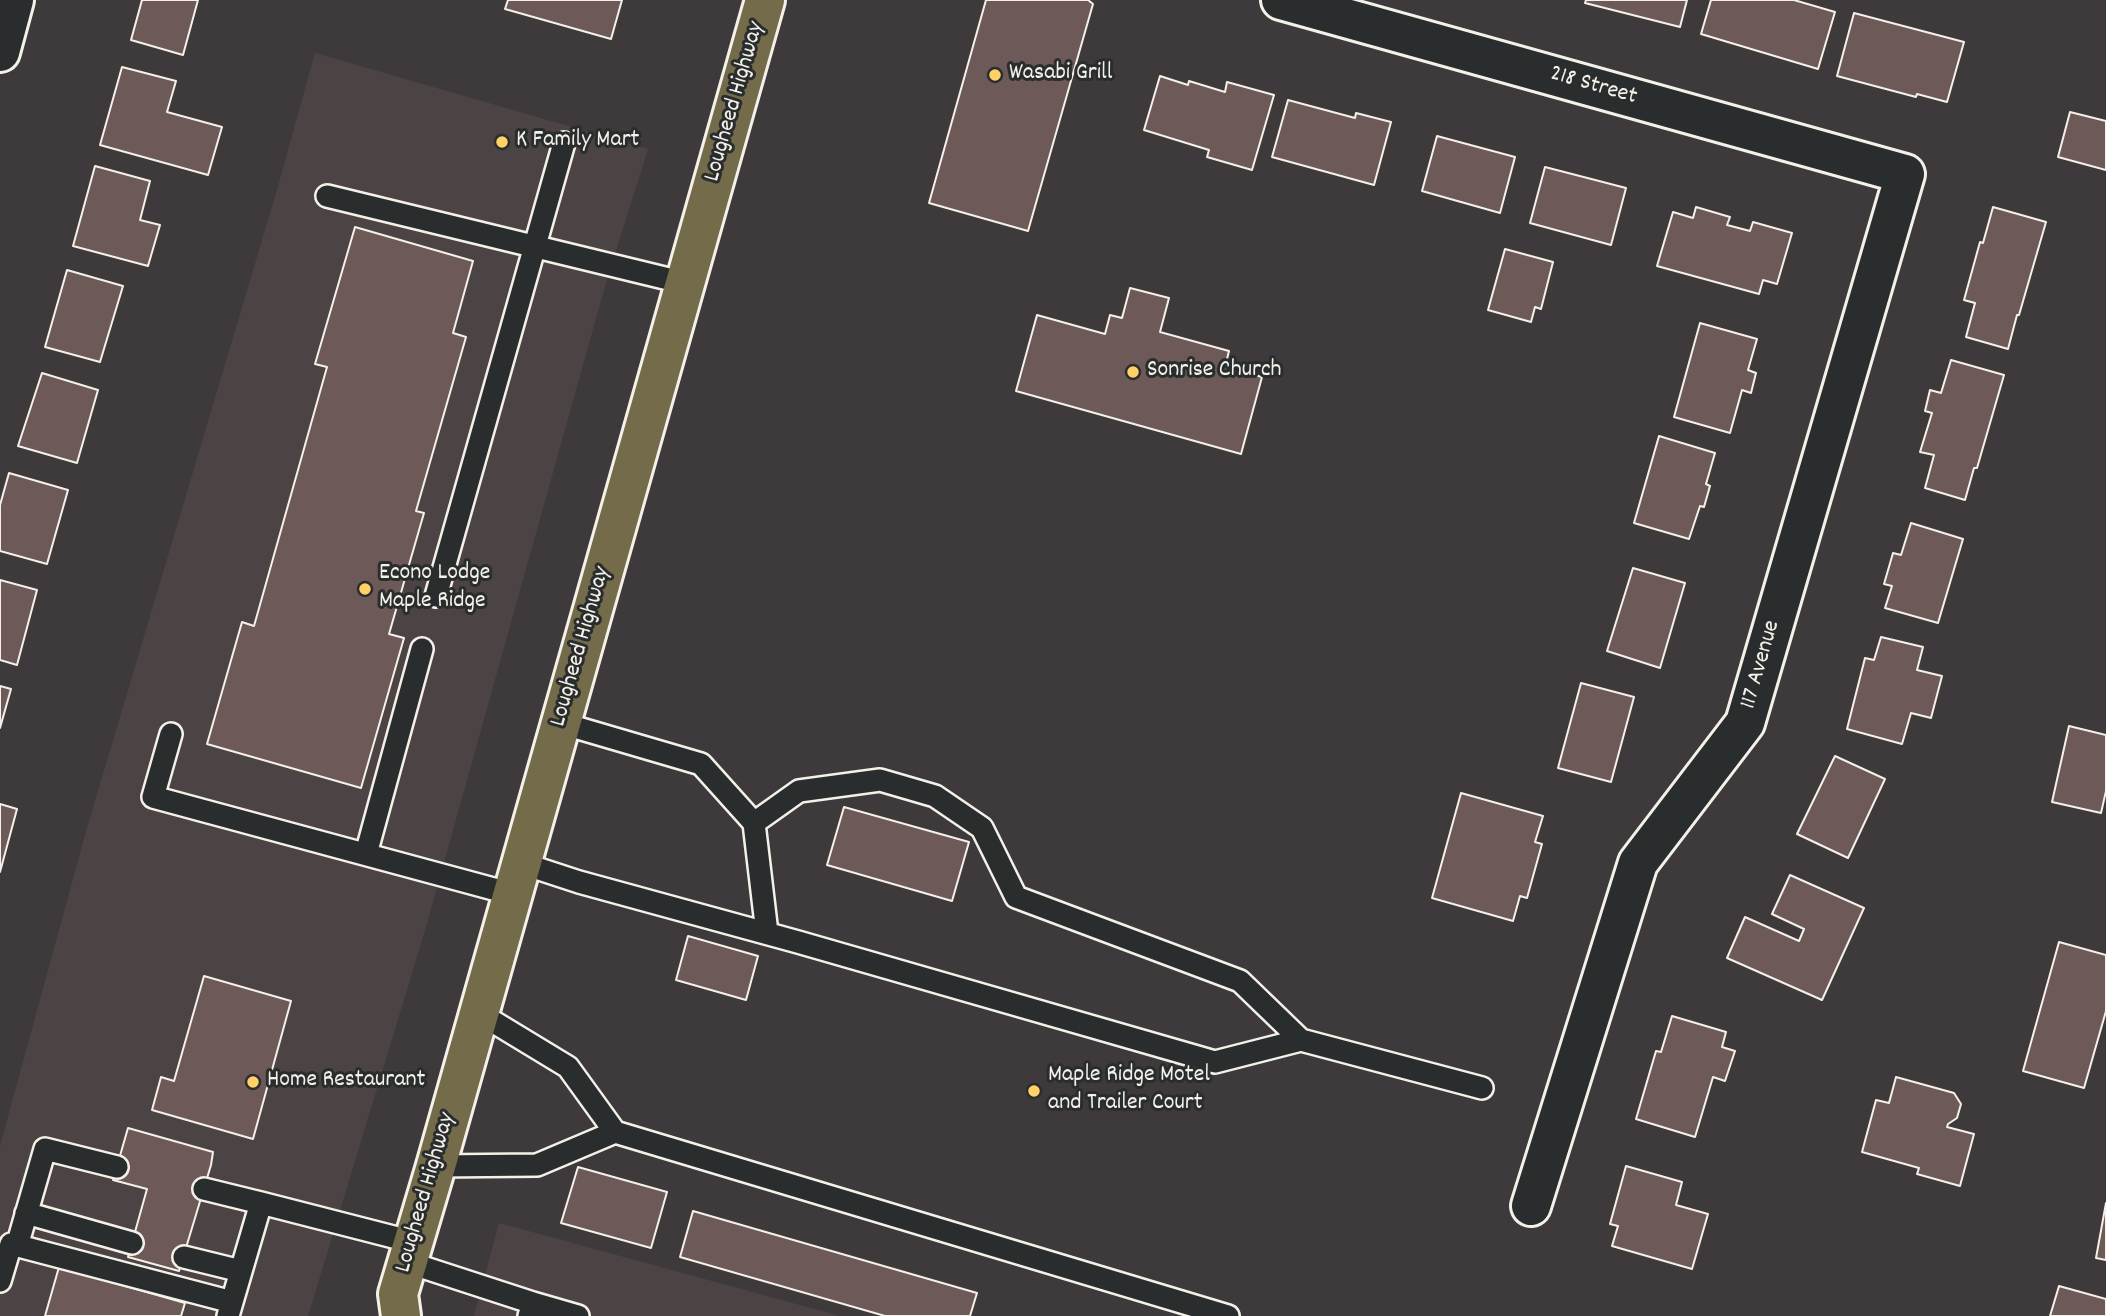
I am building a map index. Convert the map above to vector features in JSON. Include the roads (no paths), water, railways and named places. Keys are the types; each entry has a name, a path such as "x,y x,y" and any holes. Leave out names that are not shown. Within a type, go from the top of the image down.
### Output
{"highway":[{"name":"Lougheed Highway","path":"399,1286 436,1166 765,0"}],"street":[{"path":"0,52 15,0"},
{"name":"218 Street","path":"1281,0 1905,174"},
{"name":"117 Avenue","path":"1531,1206 1638,863 1745,723 1905,174"}],"lane":[{"path":"436,596 564,144"},
{"path":"327,196 685,283"},
{"path":"366,854 422,649"},
{"path":"561,723 701,764 754,823 766,933"},
{"path":"171,734 153,796 366,854 517,879 579,883 766,933 1215,1062 1301,1040"},
{"path":"754,823 799,791 880,780 935,796 982,828 1016,897 1240,981 1301,1040 1482,1088"},
{"path":"479,1013 568,1068 615,1132 1228,1316"},
{"path":"436,1166 537,1165 615,1132"},
{"path":"17,1245 45,1149 117,1167"},
{"path":"204,1189 261,1203 399,1286 579,1316"},
{"path":"0,1281 11,1244 230,1309 261,1203"},
{"path":"26,1213 132,1243"},
{"path":"184,1256 241,1271"}],"place":[{"name":"Wasabi Grill","path":"995,75"},
{"name":"K Family Mart","path":"502,142"},
{"name":"Sonrise Church","path":"1133,372"},
{"name":"Econo Lodge Maple Ridge","path":"365,589"},
{"name":"Home Restaurant","path":"253,1082"},
{"name":"Maple Ridge Motel and Trailer Court","path":"1034,1091"}]}
